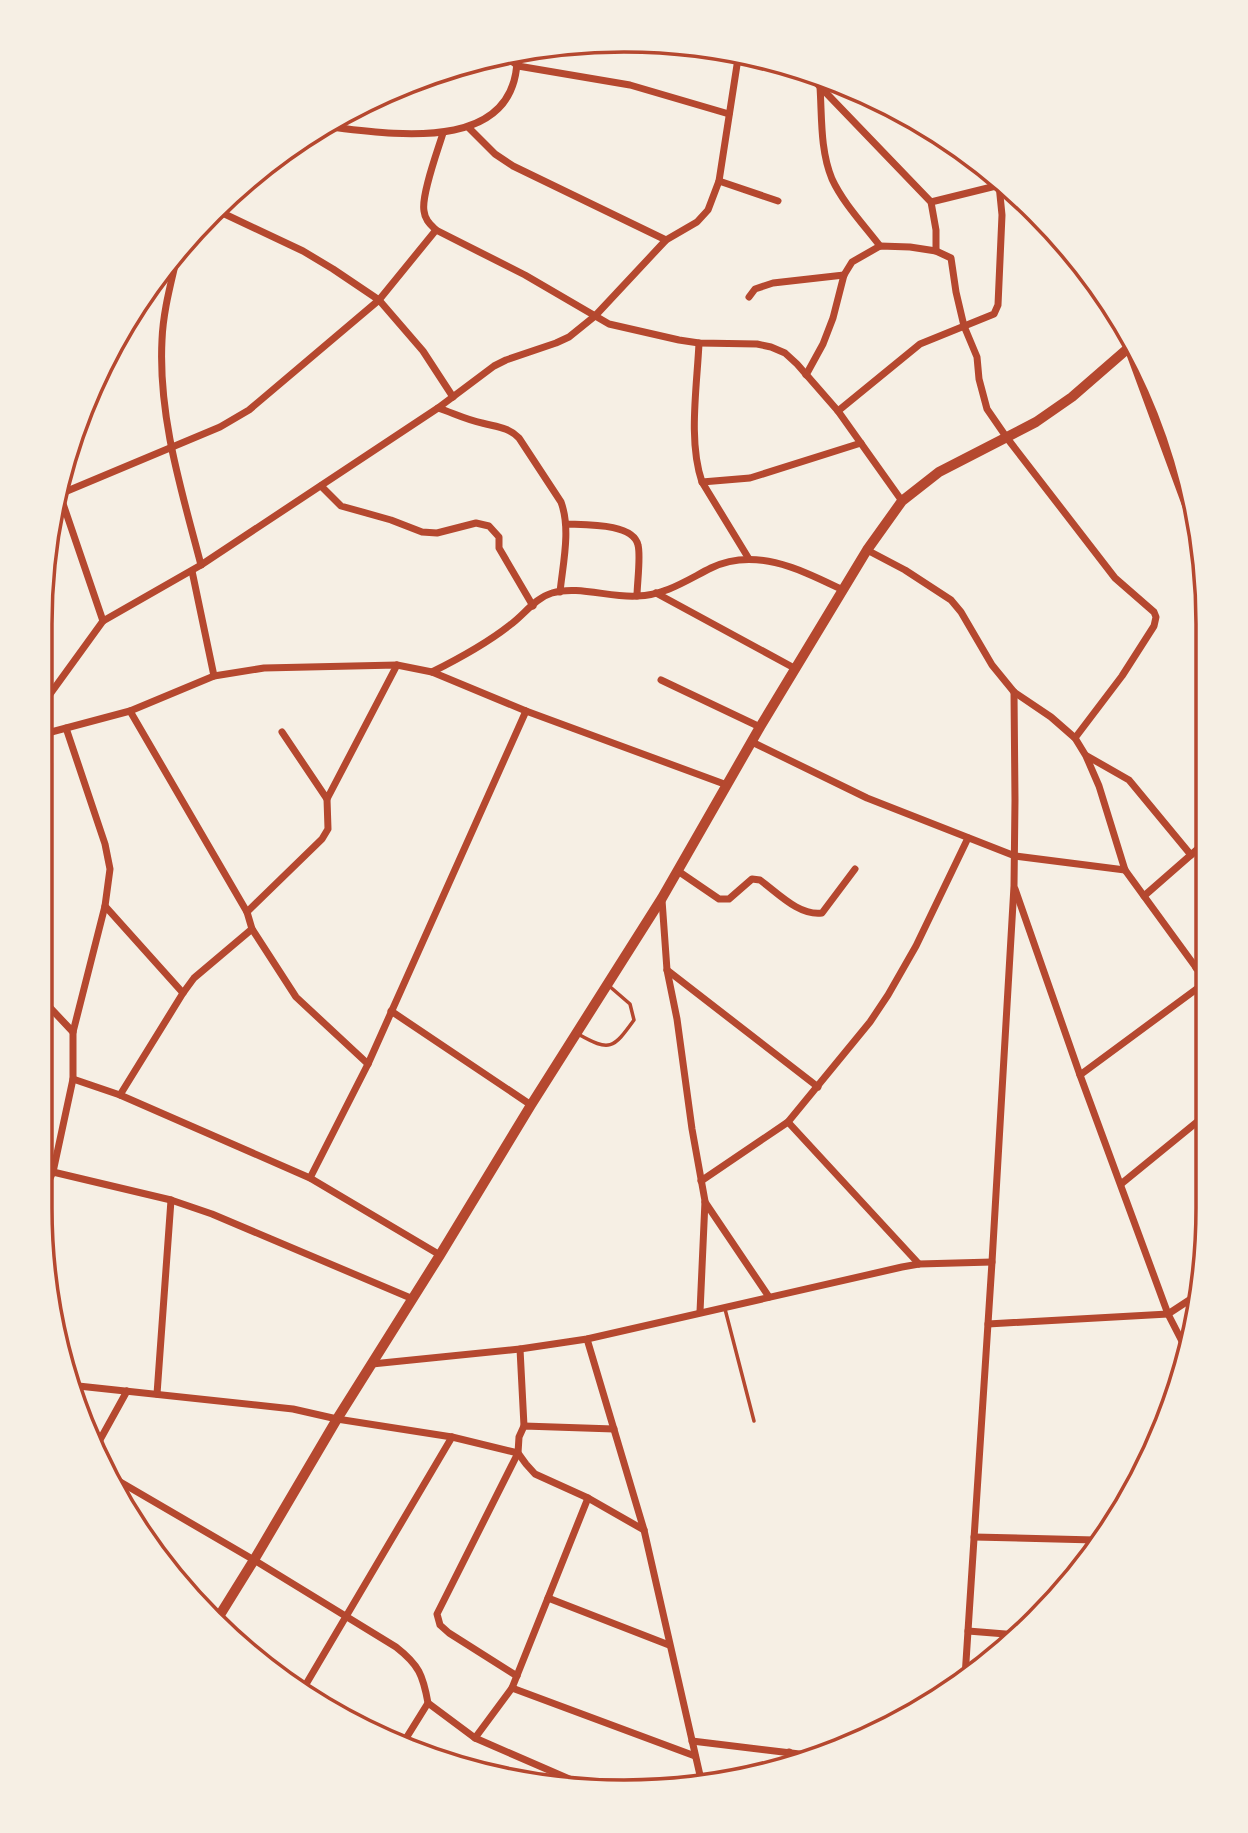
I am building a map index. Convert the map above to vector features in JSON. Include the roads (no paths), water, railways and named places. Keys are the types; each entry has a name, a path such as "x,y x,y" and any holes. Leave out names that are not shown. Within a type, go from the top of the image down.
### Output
{"main road":[{"path":"221,1614 337,1419 662,898 760,727 867,550 902,501 939,472 1035,422 1072,397 1126,350"}],"street":[{"path":"340,128 383,133 443,133 468,127 487,118 500,107 509,95 518,62"},
{"path":"514,63 518,66 630,85 729,114"},
{"path":"52,691 103,621 192,571 438,408 494,366 556,344 595,316 666,240 697,222 708,210 719,181 737,64"},
{"path":"820,87 824,149 832,179 843,198 880,246"},
{"path":"821,88 931,202 936,230 936,251"},
{"path":"468,127 495,155 513,166 666,240"},
{"path":"443,133 423,208 428,222 436,230 525,275 609,324 699,344 757,344 771,346 785,353 838,411 902,501"},
{"path":"719,181 778,201"},
{"path":"931,202 992,187"},
{"path":"838,411 920,344 994,314 998,305 1001,194"},
{"path":"226,215 303,251 379,300 424,351 453,397"},
{"path":"69,488 220,427 249,410 379,300 436,230"},
{"path":"806,375 823,344 844,275 852,262 880,246 936,251 951,258 964,326 978,357 979,379 987,409 1115,578 1154,612 1156,617 1154,626 1122,677 1074,738"},
{"path":"173,273 162,336 161,366 171,447 201,565"},
{"path":"749,297 755,289 773,283 844,275"},
{"path":"699,344 696,453 702,482 749,559"},
{"path":"1150,399 1175,473"},
{"path":"438,408 501,427 519,438 565,512 560,592"},
{"path":"702,482 750,478 861,443"},
{"path":"321,486 341,506 422,532 437,533 476,523 489,526 499,537 499,548 533,606"},
{"path":"64,508 103,621"},
{"path":"566,524 605,526 634,536 639,546 637,596"},
{"path":"867,550 905,570 951,600 992,665 1014,692 1051,717 1074,738 1086,756 1099,786 1125,870 1196,968"},
{"path":"432,672 473,652 512,624 541,598 553,592 637,596 656,593 681,586 729,561 749,559 767,559 810,574 843,590"},
{"path":"192,571 214,676"},
{"path":"656,593 796,668"},
{"path":"247,912 322,839 328,829 327,799 397,665"},
{"path":"52,732 130,710 214,676 264,668 397,665 432,672 727,785"},
{"path":"661,680 760,727"},
{"path":"966,1667 1014,886 1014,692"},
{"path":"130,710 247,912 252,929 296,997 368,1063"},
{"path":"310,1178 368,1063 526,710"},
{"path":"66,728 105,844 110,869 105,906 73,1032 73,1079 53,1172 171,1200 212,1214 413,1298"},
{"path":"282,732 327,799"},
{"path":"752,742 867,797 1015,856 1125,870"},
{"path":"1086,756 1129,780 1191,855"},
{"path":"701,1181 788,1122 870,1022 916,946 968,838"},
{"path":"1144,896 1196,850"},
{"path":"678,871 719,899 729,899 752,879 760,880 801,911 813,915 822,914 855,869"},
{"path":"1014,886 1080,1075 1168,1314 1181,1338"},
{"path":"662,898 667,970 705,1201 700,1312"},
{"path":"105,906 183,993"},
{"path":"120,1095 194,978 252,929"},
{"path":"667,970 818,1087"},
{"path":"1080,1075 1196,991"},
{"path":"52,1008 73,1032"},
{"path":"391,1011 531,1105"},
{"path":"73,1079 120,1095 310,1178 440,1255"},
{"path":"788,1122 919,1264"},
{"path":"1121,1184 1196,1123"},
{"path":"157,1394 171,1200"},
{"path":"705,1201 769,1297"},
{"path":"372,1364 520,1349 587,1339 902,1267 992,1262"},
{"path":"988,1324 1168,1314 1188,1300"},
{"path":"587,1339 644,1530 700,1776"},
{"path":"517,1676 449,1633 440,1625 437,1615 518,1453 519,1437 524,1426 520,1349"},
{"path":"81,1386 293,1409 337,1419 452,1437 518,1453 535,1474 589,1498 644,1530"},
{"path":"101,1439 127,1391"},
{"path":"524,1426 614,1429"},
{"path":"306,1684 452,1437"},
{"path":"123,1483 254,1560 408,1657 424,1680 428,1703 406,1738"},
{"path":"475,1738 512,1688 589,1498"},
{"path":"974,1538 1090,1540"},
{"path":"548,1598 669,1646"},
{"path":"968,1631 1006,1634"},
{"path":"512,1688 695,1756"},
{"path":"428,1703 475,1738 565,1777"},
{"path":"692,1741 797,1753"},
{"path":"788,1756 789,1752"}],"lane":[{"path":"576,1033 598,1045 609,1045 619,1041 634,1020 630,1004 607,984"},
{"path":"724,1307 754,1421"}]}
